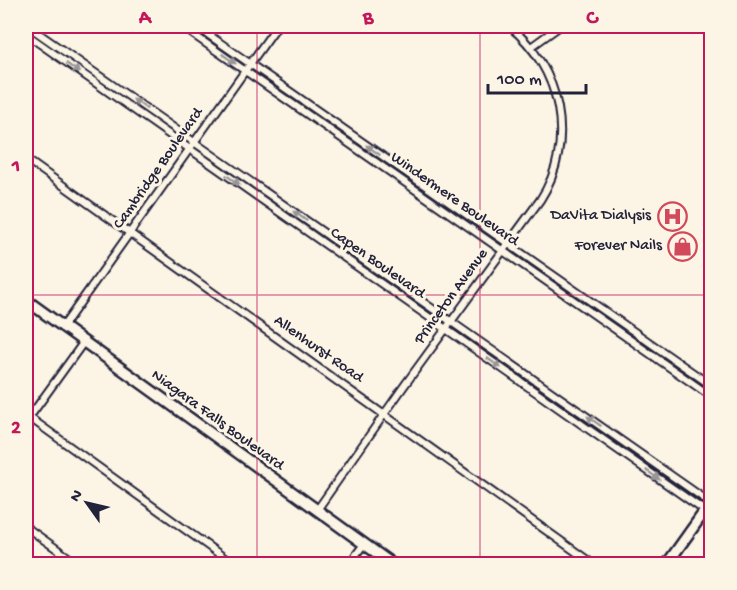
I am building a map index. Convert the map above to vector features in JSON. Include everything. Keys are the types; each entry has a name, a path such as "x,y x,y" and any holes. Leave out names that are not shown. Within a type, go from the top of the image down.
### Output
{"main road":[{"name":"Niagara Falls Boulevard","path":"26,300 392,564"},
{"path":"667,564 710,507"}],"street":[{"name":"Capen Boulevard","path":"28,26 451,321 710,507"},
{"name":"Windermere Boulevard","path":"181,26 711,397"},
{"name":"Windermere Boulevard","path":"196,26 711,386"},
{"name":"Cambridge Boulevard","path":"62,328 277,26"},
{"name":"Princeton Avenue","path":"317,510 546,191 556,166 561,139 560,112 553,87 542,62 531,47 509,26"},
{"path":"531,47 560,26"},
{"name":"Capen Boulevard","path":"26,34 446,329 710,507"},
{"name":"Allenhurst Road","path":"26,159 593,564"},
{"path":"83,343 27,418 233,564"},
{"path":"26,527 78,564"},
{"path":"349,564 363,544"}],"shaded area":[{"path":"66,57 184,139 185,140 66,59"},
{"path":"266,78 336,128 334,129 265,81"},
{"path":"345,133 416,182 415,184 344,136"},
{"path":"199,150 319,234 319,235 199,152"},
{"path":"424,188 494,239 491,240 423,192"},
{"path":"330,241 440,318 440,320 329,243"},
{"path":"518,254 589,303 589,306 587,307 516,257"},
{"path":"598,311 669,360 670,363 597,314"},
{"path":"458,331 572,411 572,413 457,333"},
{"path":"584,419 693,496 694,498 582,421"}],"place":[{"name":"DaVita Dialysis","path":"672,216"},
{"name":"Forever Nails","path":"683,246"}]}
